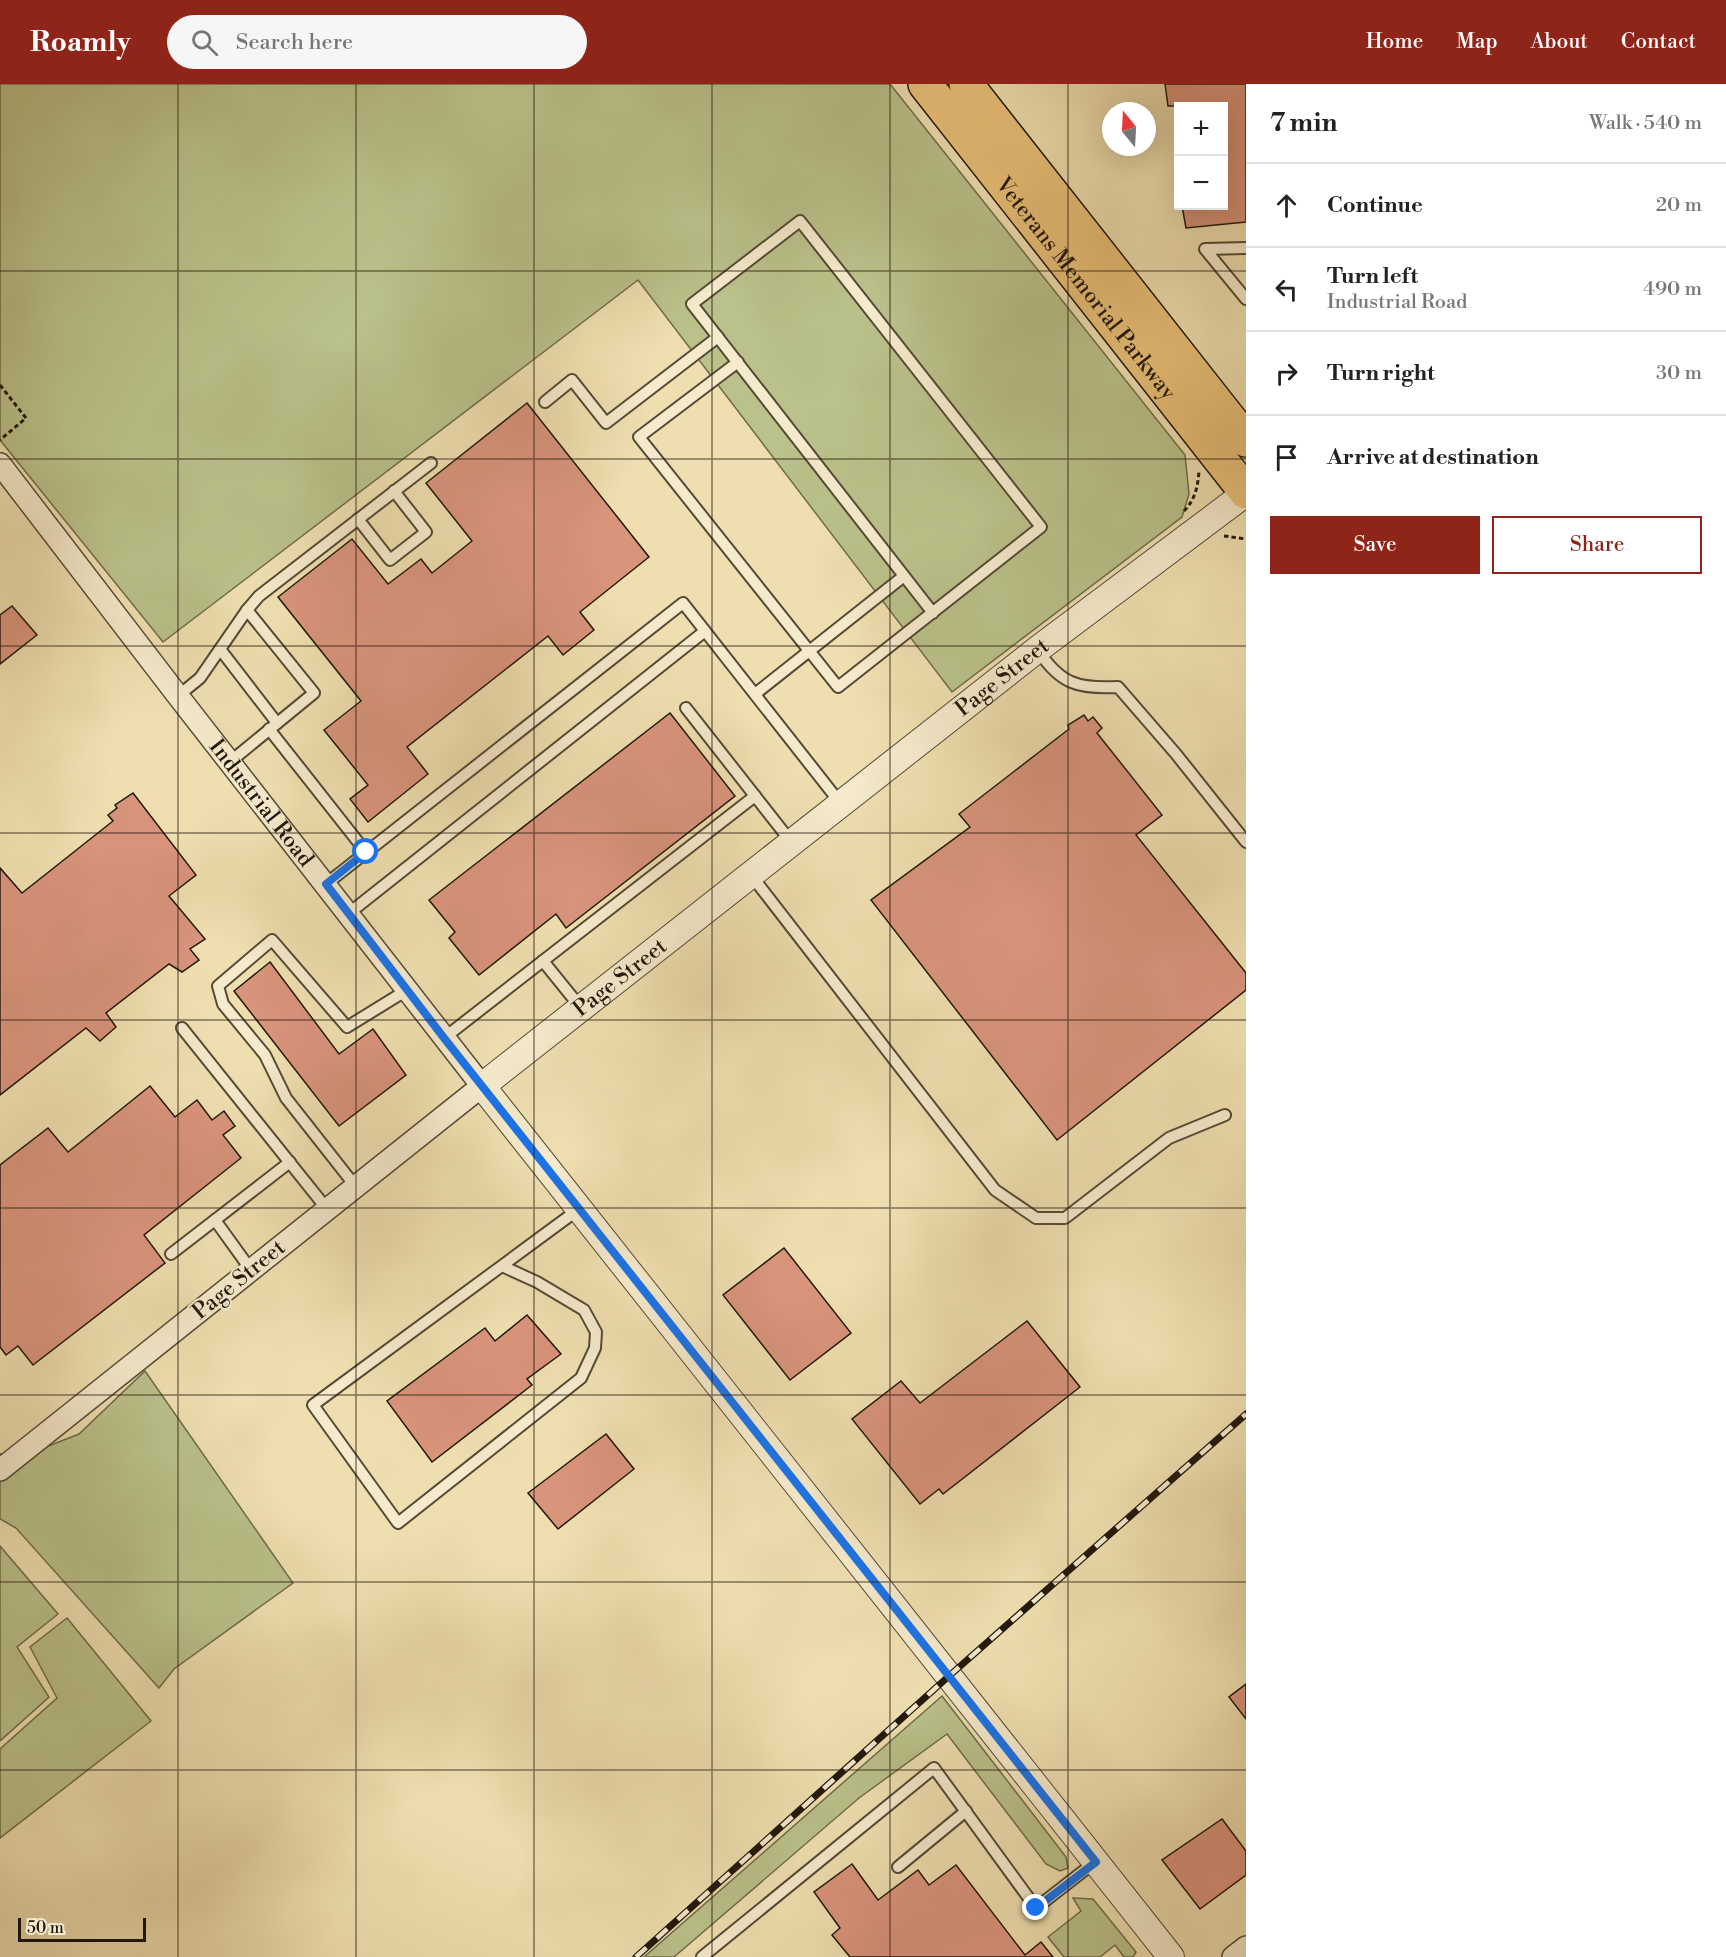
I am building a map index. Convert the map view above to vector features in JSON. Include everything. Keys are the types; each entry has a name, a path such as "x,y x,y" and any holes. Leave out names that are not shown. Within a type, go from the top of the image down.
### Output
{"highway":[{"name":"Veterans Memorial Parkway","path":"925,84 1246,493"},
{"name":"Veterans Memorial Parkway","path":"966,84 1246,440"}],"street":[{"name":"Industrial Road","path":"0,464 444,1038 1096,1862 1163,1951"},
{"name":"Page Street","path":"0,1470 482,1086 1038,649 1246,493"},
{"path":"1233,1957 1246,1947"}],"lane":[{"path":"738,362 639,438 838,687 933,613 1041,527 800,221 692,304 738,362 933,613"},
{"path":"1246,248 1205,249 1246,299"},
{"path":"545,402 572,380 606,423 718,337"},
{"path":"178,696 200,678 259,596 431,463"},
{"path":"358,519 390,560 426,532 394,491"},
{"path":"755,694 904,576"},
{"path":"326,884 683,603 842,804"},
{"path":"231,762 314,693 248,610"},
{"path":"348,914 705,631"},
{"path":"220,649 273,726 366,852"},
{"path":"1038,649 1050,668 1062,678 1075,684 1118,687 1176,754 1246,842"},
{"path":"686,708 792,843"},
{"path":"444,1038 755,796"},
{"path":"751,875 995,1190 1036,1218 1065,1218 1169,1138 1225,1115"},
{"path":"356,1187 286,1098 265,1055 223,1004 218,986 273,940 347,1027 407,990"},
{"path":"543,961 581,1008"},
{"path":"182,1028 327,1209"},
{"path":"171,1254 290,1162"},
{"path":"502,1266 537,1282 584,1310 596,1332 596,1348 581,1378 398,1523 313,1405 502,1266 580,1209"},
{"path":"215,1220 251,1270"},
{"path":"702,1957 934,1768 1036,1908 1096,1862"},
{"path":"898,1867 966,1811"}],"path":[{"path":"0,385 26,418 0,440"},
{"path":"1215,537 1229,535 1246,539"}],"green space":[{"path":"0,84 890,84 1185,455 1189,494 1182,517 952,692 638,280 163,642 0,440"},
{"path":"145,1371 293,1583 174,1669 159,1688 16,1528 0,1519 0,1454 46,1447 79,1434"},
{"path":"0,1546 58,1614 17,1647 49,1697 0,1741"},
{"path":"67,1618 151,1721 0,1838 0,1749 57,1698 30,1647"},
{"path":"942,1696 1066,1857 1068,1868 1060,1871 1046,1864 947,1734 859,1798 674,1957 644,1957"},
{"path":"1073,1898 1093,1899 1136,1952 1133,1957 1124,1957 1115,1945 1100,1957 1064,1957 1048,1937 1081,1911"}],"building":[{"path":"1165,84 1246,84 1246,222 1186,228 1183,210 1228,210 1228,102 1174,102 1174,106 1168,106"},
{"path":"527,403 649,557 580,612 594,630 563,655 548,636 407,747 428,774 368,822 350,799 368,785 324,730 361,701 278,597 352,539 388,584 421,559 432,573 472,541 426,483"},
{"path":"12,606 37,635 0,664 0,615"},
{"path":"670,713 735,796 566,928 556,914 479,975 449,938 455,932 429,900"},
{"path":"1084,715 1088,721 1093,717 1102,728 1097,733 1162,815 1136,835 1246,973 1246,990 1057,1140 871,900 970,827 959,814 1069,729 1068,725"},
{"path":"133,793 196,875 169,896 205,939 190,949 199,960 182,972 169,964 106,1013 116,1027 100,1041 86,1028 0,1095 0,868 22,893 113,821 108,815 117,808 115,805"},
{"path":"270,962 339,1054 373,1029 406,1075 339,1126 234,991"},
{"path":"150,1086 175,1117 197,1100 212,1120 224,1111 235,1126 223,1135 241,1158 144,1235 165,1263 33,1365 18,1346 6,1355 0,1347 0,1165 48,1128 68,1152"},
{"path":"784,1248 851,1333 790,1380 723,1295"},
{"path":"527,1315 561,1354 527,1379 532,1385 432,1462 387,1401 485,1328 495,1341"},
{"path":"1027,1321 1080,1387 943,1494 939,1489 920,1504 852,1419 901,1381 920,1403"},
{"path":"606,1434 634,1469 558,1529 528,1493"},
{"path":"1246,1684 1246,1719 1229,1697"},
{"path":"1222,1819 1246,1851 1246,1875 1200,1909 1162,1860"},
{"path":"852,1864 878,1900 918,1870 929,1885 956,1865 1025,1955 1041,1942 1053,1957 850,1957 832,1935 840,1928 814,1892"}],"railway":[{"path":"636,1957 1246,1414"}],"route":[{"path":"366,852 326,884 444,1038 1096,1862 1036,1908"}]}
